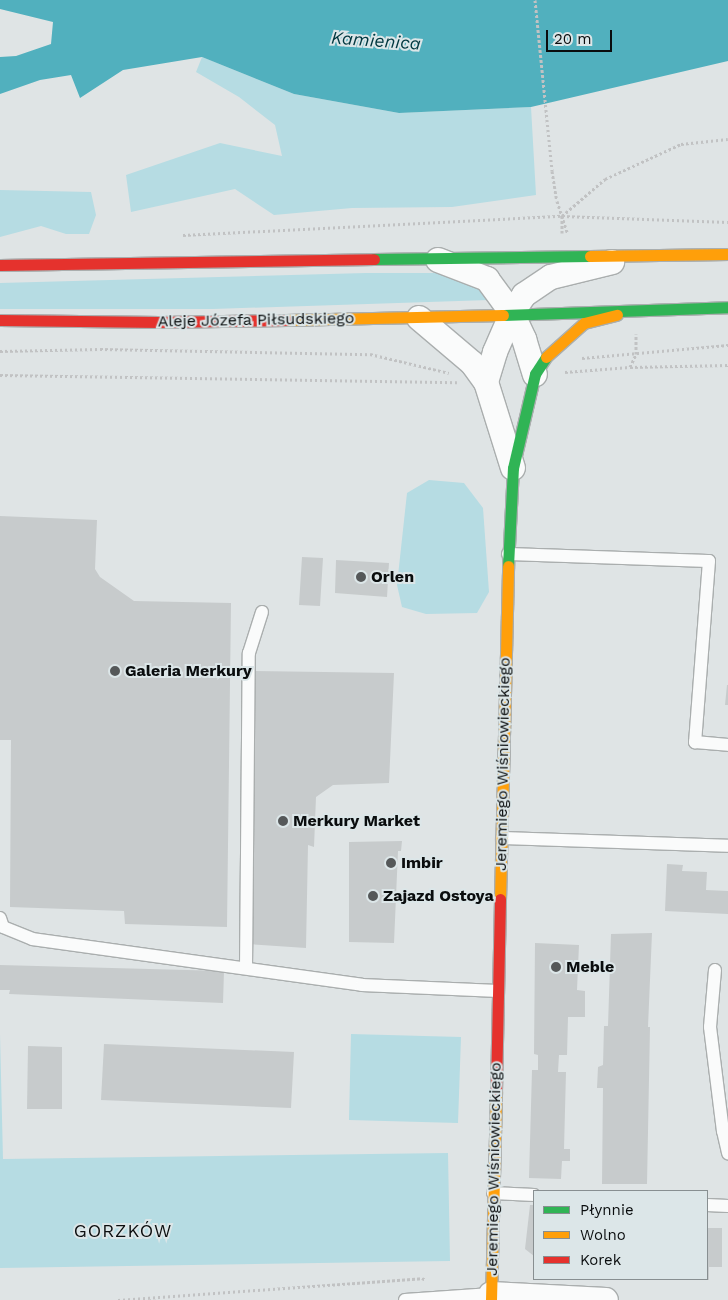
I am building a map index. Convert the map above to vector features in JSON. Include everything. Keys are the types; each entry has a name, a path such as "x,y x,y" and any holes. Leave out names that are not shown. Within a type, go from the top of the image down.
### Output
{"main road":[{"path":"0,265 728,254"},
{"name":"Aleje Józefa Piłsudskiego","path":"0,320 160,322 419,318 512,313 728,307"},
{"name":"Aleje Józefa Piłsudskiego","path":"535,374 550,352 584,323 636,310"},
{"name":"Jeremiego Wiśniowieckiego","path":"491,1297 508,554 513,468 535,374"}],"street":[{"path":"486,382 495,352 512,313 524,295 552,276 636,256"},
{"path":"436,259 487,280 512,313 524,340 535,374"},
{"name":"Jeremiego Wiśniowieckiego","path":"419,318 472,363 486,382 513,468"},
{"path":"491,1297 606,1300"}],"lane":[{"path":"508,554 708,561 694,742 728,745"},
{"path":"246,968 249,653 262,612"},
{"path":"502,838 728,846"},
{"path":"0,918 3,927 32,939 362,985 498,992"},
{"path":"715,970 710,1027 723,1131 728,1153"},
{"path":"493,1193 533,1196"},
{"path":"708,1205 728,1206"},
{"path":"405,1300 491,1297"}],"path":[{"path":"535,0 552,170"},
{"path":"561,257 562,216 606,179 682,144 728,139"},
{"path":"176,236 562,216 728,222"},
{"path":"580,358 728,345"},
{"path":"0,351 100,349 370,354 440,372"},
{"path":"535,374 630,367 728,365"},
{"path":"0,375 486,382"},
{"path":"118,1300 422,1278 433,1283 437,1298"}],"shaded area":[{"path":"202,57 294,94 399,113 531,107 536,195 452,207 352,208 274,215 235,189 131,212 126,175 220,143 282,156 275,125 239,97 196,72"},
{"path":"0,190 91,192 96,215 89,234 66,234 41,226 0,237"},
{"path":"366,273 436,273 452,276 470,282 482,290 489,300 213,309 0,309 0,283"},
{"path":"429,480 464,483 483,508 489,592 477,613 426,614 402,607 397,585 407,493"},
{"path":"0,1034 3,1159 448,1153 450,1261 0,1268"},
{"path":"351,1034 461,1037 458,1123 349,1120"}],"water":[{"name":"Kamienica","path":"0,0 728,0 728,61 531,107 399,113 294,94 202,57 123,70 80,98 71,75 40,80 0,94 0,57 16,56 51,44 53,22 0,9"}],"building":[{"name":"Galeria Merkury","path":"0,516 97,520 95,569 100,577 134,601 231,603 227,927 125,924 124,911 10,907 11,740 0,740"},
{"path":"302,557 323,558 320,606 299,605"},
{"path":"336,560 389,563 387,597 335,593"},
{"name":"Merkury Market","path":"254,671 394,673 389,783 333,785 316,797 314,847 308,845 306,948 248,944"},
{"path":"727,685 728,705 725,705"},
{"name":"Zajazd Ostoya","path":"402,841 401,851 398,851 394,943 349,942 349,842"},
{"path":"667,864 683,865 682,871 707,872 706,890 728,891 728,914 665,911"},
{"path":"652,933 648,1027 650,1027 647,1184 602,1184 603,1088 597,1088 598,1067 603,1065 604,1026 608,1026 611,934"},
{"path":"535,943 579,945 577,990 585,991 585,1017 568,1017 567,1055 559,1055 558,1072 566,1072 564,1149 570,1149 570,1161 562,1161 561,1179 529,1178 532,1070 538,1070 538,1055 534,1054"},
{"path":"0,965 224,971 223,1003 9,994 10,990 0,990"},
{"path":"104,1044 294,1052 291,1108 101,1100"},
{"path":"28,1046 62,1047 62,1109 27,1109"},
{"path":"530,1205 533,1205 533,1255 525,1249"},
{"path":"708,1228 722,1228 722,1267 709,1267 709,1280"}],"traffic: fast":[{"path":"374,259 590,256"},
{"path":"503,315 728,307"},
{"path":"508,566 513,468 535,374 546,357"}],"traffic: slow":[{"path":"590,256 728,254"},
{"path":"286,320 503,315"},
{"path":"546,357 584,323 617,315"},
{"path":"500,899 508,566"},
{"path":"491,1300 496,1091"}],"traffic: jam":[{"path":"0,265 374,259"},
{"path":"0,320 159,322 286,320"},
{"path":"496,1091 500,899"}],"place":[{"name":"Orlen","path":"361,577"},
{"name":"Galeria Merkury","path":"115,671"},
{"name":"Merkury Market","path":"283,821"},
{"name":"Imbir","path":"391,863"},
{"name":"Zajazd Ostoya","path":"373,896"},
{"name":"Meble","path":"556,967"}],"district":[{"name":"GORZKÓW","path":"123,1231"}]}
